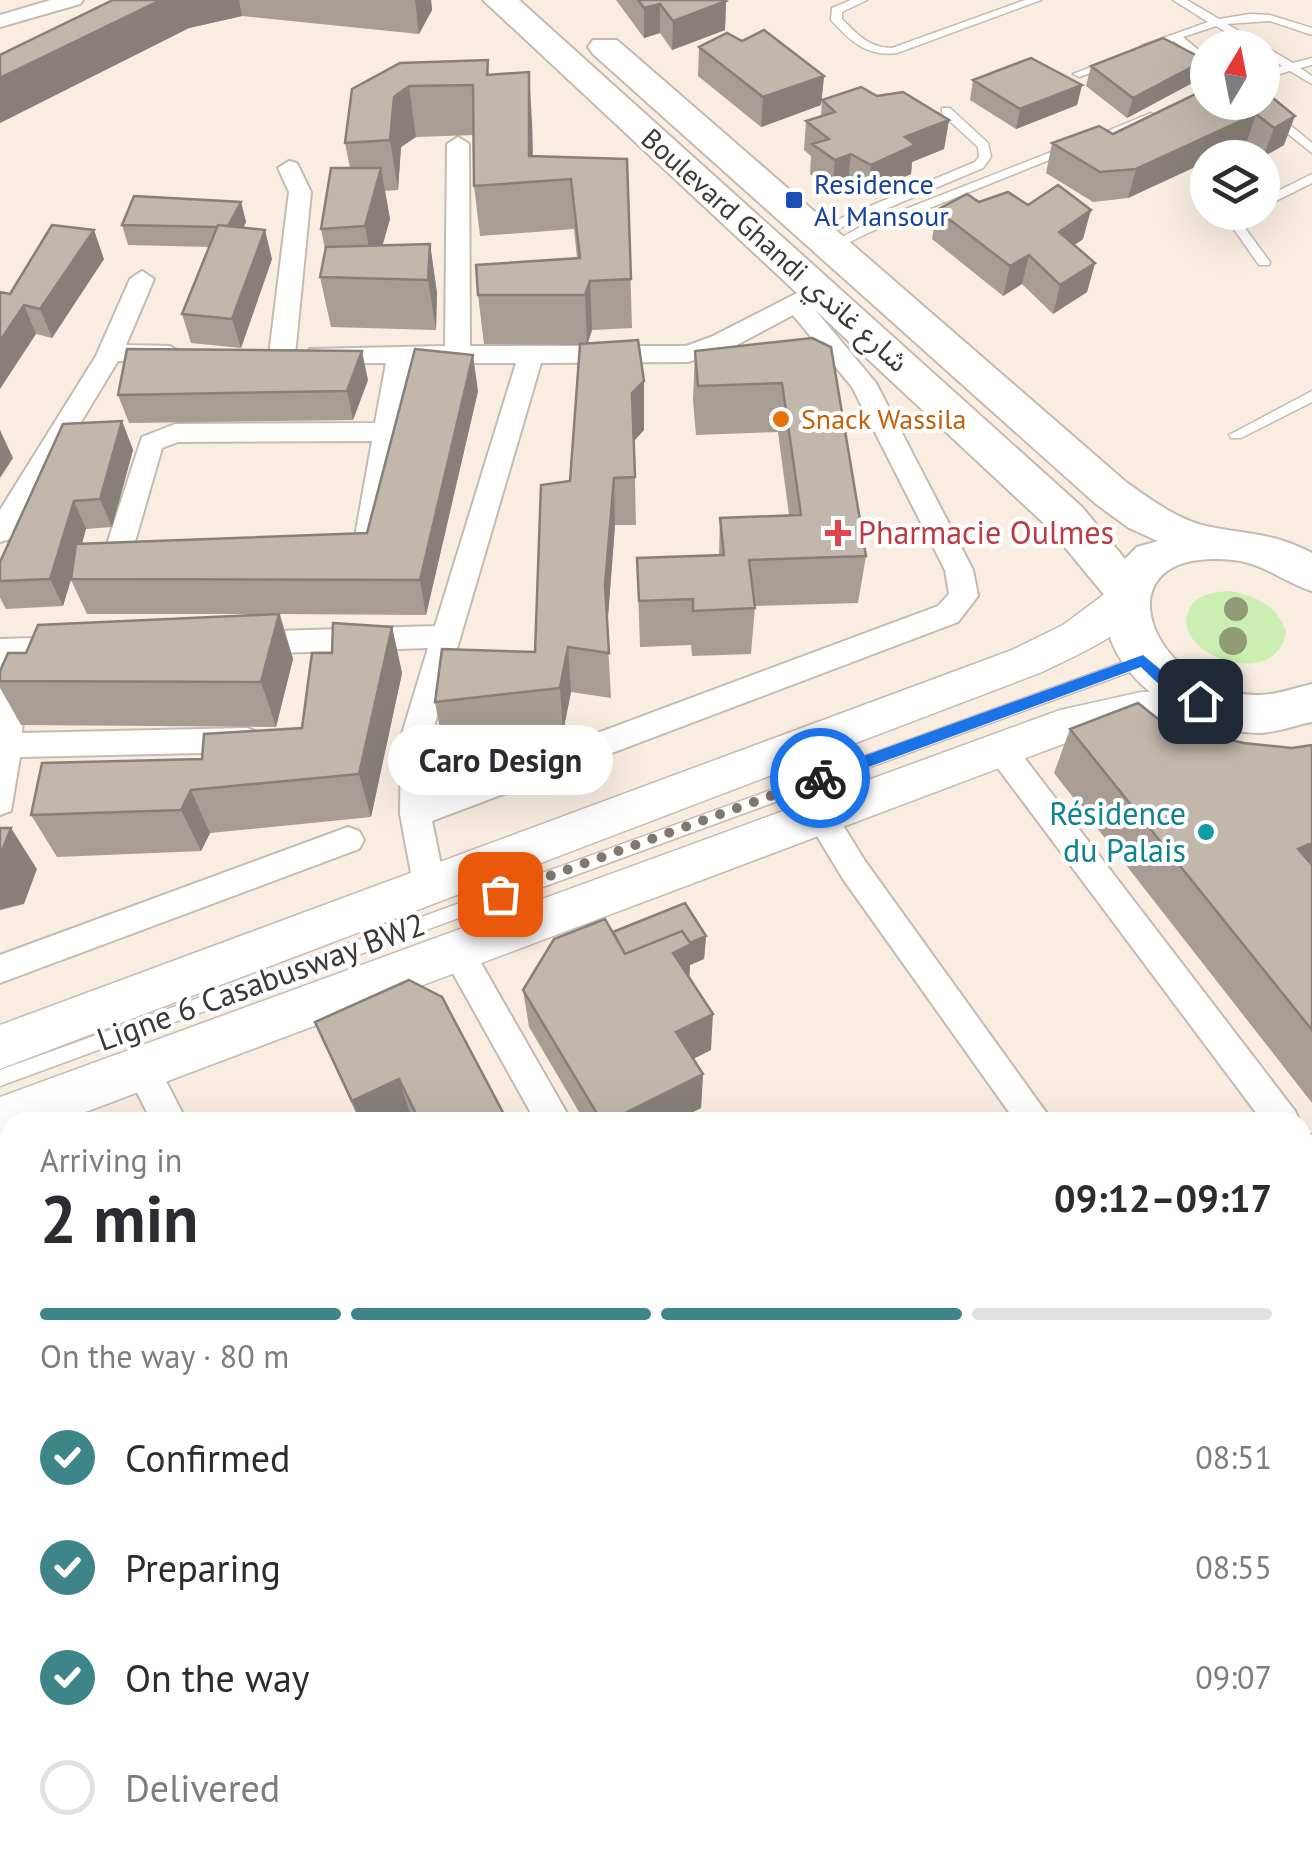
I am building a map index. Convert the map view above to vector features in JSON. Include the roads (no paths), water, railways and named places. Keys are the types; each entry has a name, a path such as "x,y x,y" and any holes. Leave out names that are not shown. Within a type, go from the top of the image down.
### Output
{"main road":[{"name":"Boulevard Ghandi شارع غاندي","path":"500,0 809,297 1066,518 1126,596"},
{"name":"Boulevard Ghandi شارع غاندي","path":"552,0 1111,493 1144,516 1208,544"},
{"path":"1218,707 1168,684 1143,661 1126,631 1126,596 1137,574 1152,561 1183,547 1208,544 1247,546 1303,560"},
{"path":"0,1047 1051,652 1126,596"},
{"path":"24,1112 1076,722 1110,713 1218,707 1255,712 1305,711"}],"street":[{"path":"0,20 74,0"},
{"path":"457,356 458,144"},
{"path":"289,168 300,192 273,355 688,354 706,350 809,297 863,383 959,570 964,596 948,614 415,814"},
{"path":"0,532 110,354 142,279"},
{"path":"110,354 186,354"},
{"path":"329,558 348,558 367,545 400,356"},
{"path":"429,884 415,814 416,737 530,356"},
{"path":"174,564 136,566 123,561 118,554 151,443 160,436 386,432"},
{"path":"212,644 448,636"},
{"path":"0,802 8,650 94,647"},
{"path":"6,745 281,739"},
{"path":"1002,751 1276,1112"},
{"path":"822,818 854,870 1029,1112"},
{"path":"0,969 348,840"},
{"path":"457,952 549,1112"},
{"path":"141,1067 165,1112"}],"lane":[{"path":"861,0 836,10 837,20 866,48 878,52 893,51 1035,0"},
{"path":"1180,0 1235,30"},
{"path":"1080,74 1252,10 1291,16 1312,32"},
{"path":"1176,36 1190,48"},
{"path":"1280,60 1312,81"},
{"path":"1280,71 1312,61"},
{"path":"825,239 866,230 1172,109"},
{"path":"825,239 979,164 985,157 984,146 946,111"},
{"path":"1277,120 1312,148"},
{"path":"1280,195 1312,178"},
{"path":"1240,230 1264,262"},
{"path":"1236,434 1312,396"},
{"name":"Ligne 6 Casabusway BW2","path":"0,1078 1143,661"}],"place":[{"name":"Residence Al Mansour","path":"794,200"},
{"name":"Snack Wassila","path":"781,419"},
{"name":"Pharmacie Oulmes","path":"838,533"},
{"name":"Résidence du Palais","path":"1206,832"},
{"name":"Caro Design","path":"500,894"}]}
